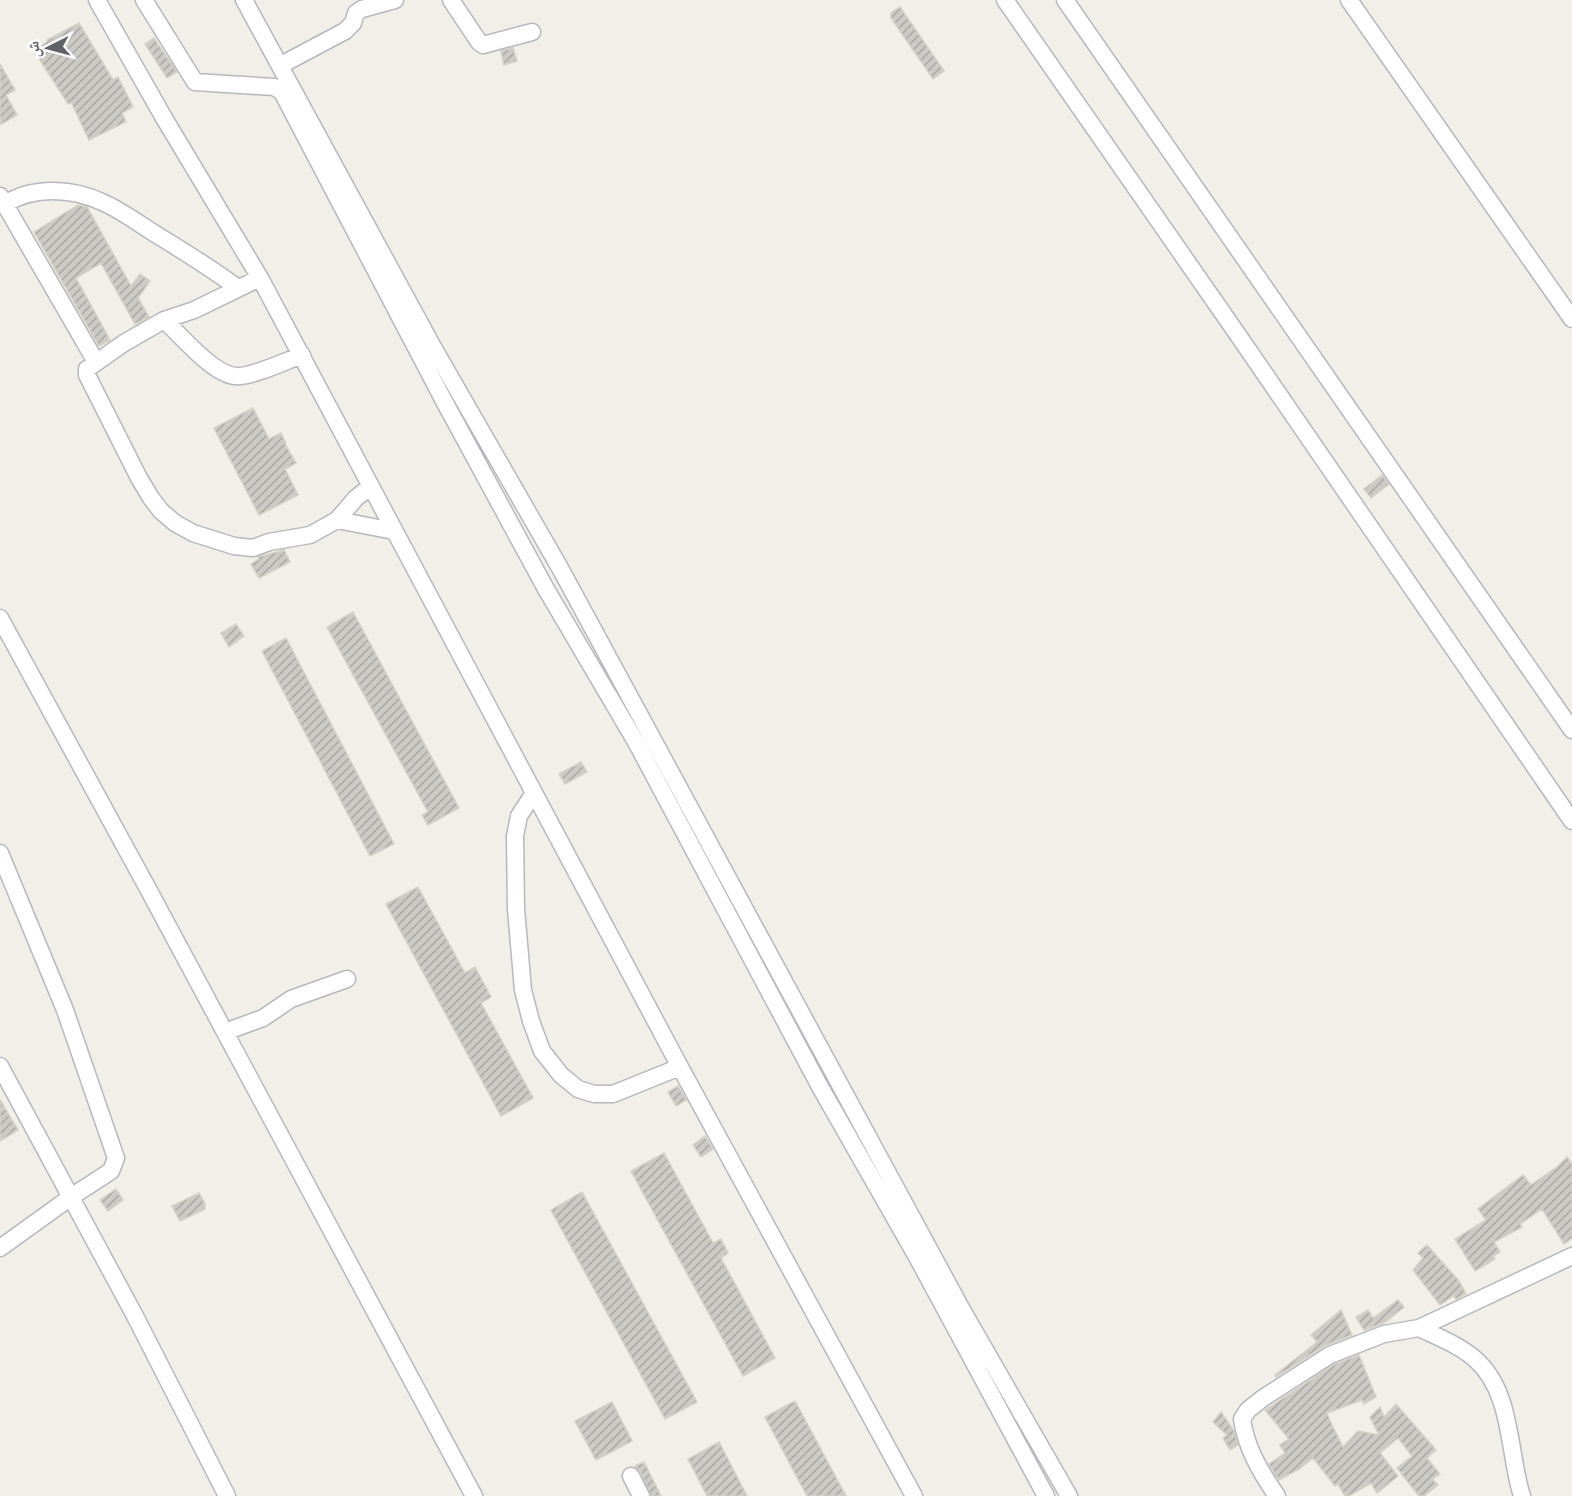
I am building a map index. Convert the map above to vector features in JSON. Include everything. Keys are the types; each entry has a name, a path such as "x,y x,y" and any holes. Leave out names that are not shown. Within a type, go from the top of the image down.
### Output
{"street":[{"path":"97,0 164,118 260,278 680,1067 914,1496"},
{"path":"144,0 195,82 274,87 282,92 546,589 636,742 819,1085 917,1257 1046,1496"},
{"path":"244,0 433,347 560,568 961,1308 1069,1496"},
{"path":"281,65 345,31 362,9 395,0"},
{"path":"452,0 483,45 532,32"},
{"path":"1005,0 1572,821"},
{"path":"1065,0 1572,730"},
{"path":"1349,0 1572,318"},
{"path":"96,362 2,200 50,191 70,193 102,202 238,288"},
{"path":"260,278 194,310 164,320 87,369 87,375 139,478 161,511 175,523 216,542 252,548 269,542 310,535 336,520 356,498 370,487"},
{"path":"164,320 213,368 232,376 243,376 302,355"},
{"path":"336,520 394,531"},
{"path":"0,618 474,1496"},
{"path":"534,793 519,816 515,836 516,909 523,990 542,1051 561,1075 578,1089 594,1094 613,1094 680,1067"},
{"path":"0,853 65,1010 116,1158 111,1171 0,1248"},
{"path":"225,1032 263,1018 291,999 347,979"},
{"path":"0,1066 6,1091 71,1197 141,1327 227,1496"},
{"path":"1277,1496 1263,1476 1245,1438 1242,1419 1248,1410 1330,1354 1384,1334 1419,1328 1572,1256"},
{"path":"1419,1328 1462,1350 1477,1361 1485,1371 1501,1399 1522,1496"},
{"path":"631,1476 641,1496"}],"building":[{"path":"900,7 944,71 933,79 891,18 891,13"},
{"path":"79,23 113,80 118,77 133,107 122,113 126,122 89,140 71,102 68,104 34,51 47,40"},
{"path":"154,38 177,72 167,78 145,44"},
{"path":"513,48 517,61 504,65 501,51"},
{"path":"0,64 15,90 6,95 17,115 0,125"},
{"path":"78,205 87,207 131,286 140,274 150,281 138,298 149,317 135,324 101,263 76,278 110,340 99,346 34,232"},
{"path":"253,408 269,439 281,433 296,463 285,469 298,495 259,515 214,428"},
{"path":"1382,475 1389,484 1371,498 1364,489"},
{"path":"284,550 290,562 259,578 251,564 259,559 258,557"},
{"path":"353,612 459,808 428,825 422,815 428,812 327,627"},
{"path":"236,624 244,636 229,647 221,633"},
{"path":"286,638 394,844 370,856 262,651"},
{"path":"581,762 587,772 565,784 559,774"},
{"path":"418,887 465,973 475,967 491,997 481,1003 533,1098 501,1116 386,904"},
{"path":"678,1086 686,1100 676,1106 668,1092"},
{"path":"0,1100 18,1130 0,1141"},
{"path":"705,1136 713,1149 701,1157 693,1145"},
{"path":"664,1153 713,1243 721,1239 728,1253 721,1258 775,1358 743,1376 631,1171"},
{"path":"1567,1157 1572,1164 1572,1238 1564,1244 1542,1209 1520,1224 1522,1227 1494,1242 1500,1252 1493,1256 1495,1259 1475,1271 1455,1239 1486,1220 1478,1209 1523,1175 1531,1185"},
{"path":"116,1189 123,1200 108,1211 100,1200"},
{"path":"582,1192 697,1402 665,1419 551,1210"},
{"path":"199,1193 205,1209 180,1221 172,1206"},
{"path":"1427,1245 1459,1281 1466,1294 1456,1299 1453,1296 1440,1305 1413,1270 1423,1258 1418,1253"},
{"path":"1398,1300 1404,1307 1384,1323 1364,1330 1356,1317 1368,1310 1373,1318"},
{"path":"1341,1310 1352,1335 1324,1346 1276,1377 1275,1375 1317,1342 1311,1335"},
{"path":"1359,1355 1376,1397 1364,1404 1362,1400 1327,1413 1331,1423 1343,1447 1358,1431 1379,1435 1370,1417 1380,1407 1384,1417 1396,1404 1436,1450 1427,1458 1440,1474 1432,1479 1438,1485 1424,1496 1419,1496 1397,1468 1412,1456 1398,1438 1380,1453 1398,1476 1377,1493 1371,1483 1345,1496 1338,1484 1335,1486 1313,1458 1279,1480 1269,1464 1285,1453 1280,1445 1289,1439 1265,1410 1335,1364"},
{"path":"795,1401 846,1496 807,1496 765,1417"},
{"path":"612,1402 632,1441 596,1460 575,1421"},
{"path":"1221,1412 1234,1431 1238,1445 1230,1450 1223,1438 1227,1435 1213,1422"},
{"path":"719,1442 747,1496 707,1496 688,1459"},
{"path":"644,1462 661,1496 651,1496 640,1471 635,1466"}]}
